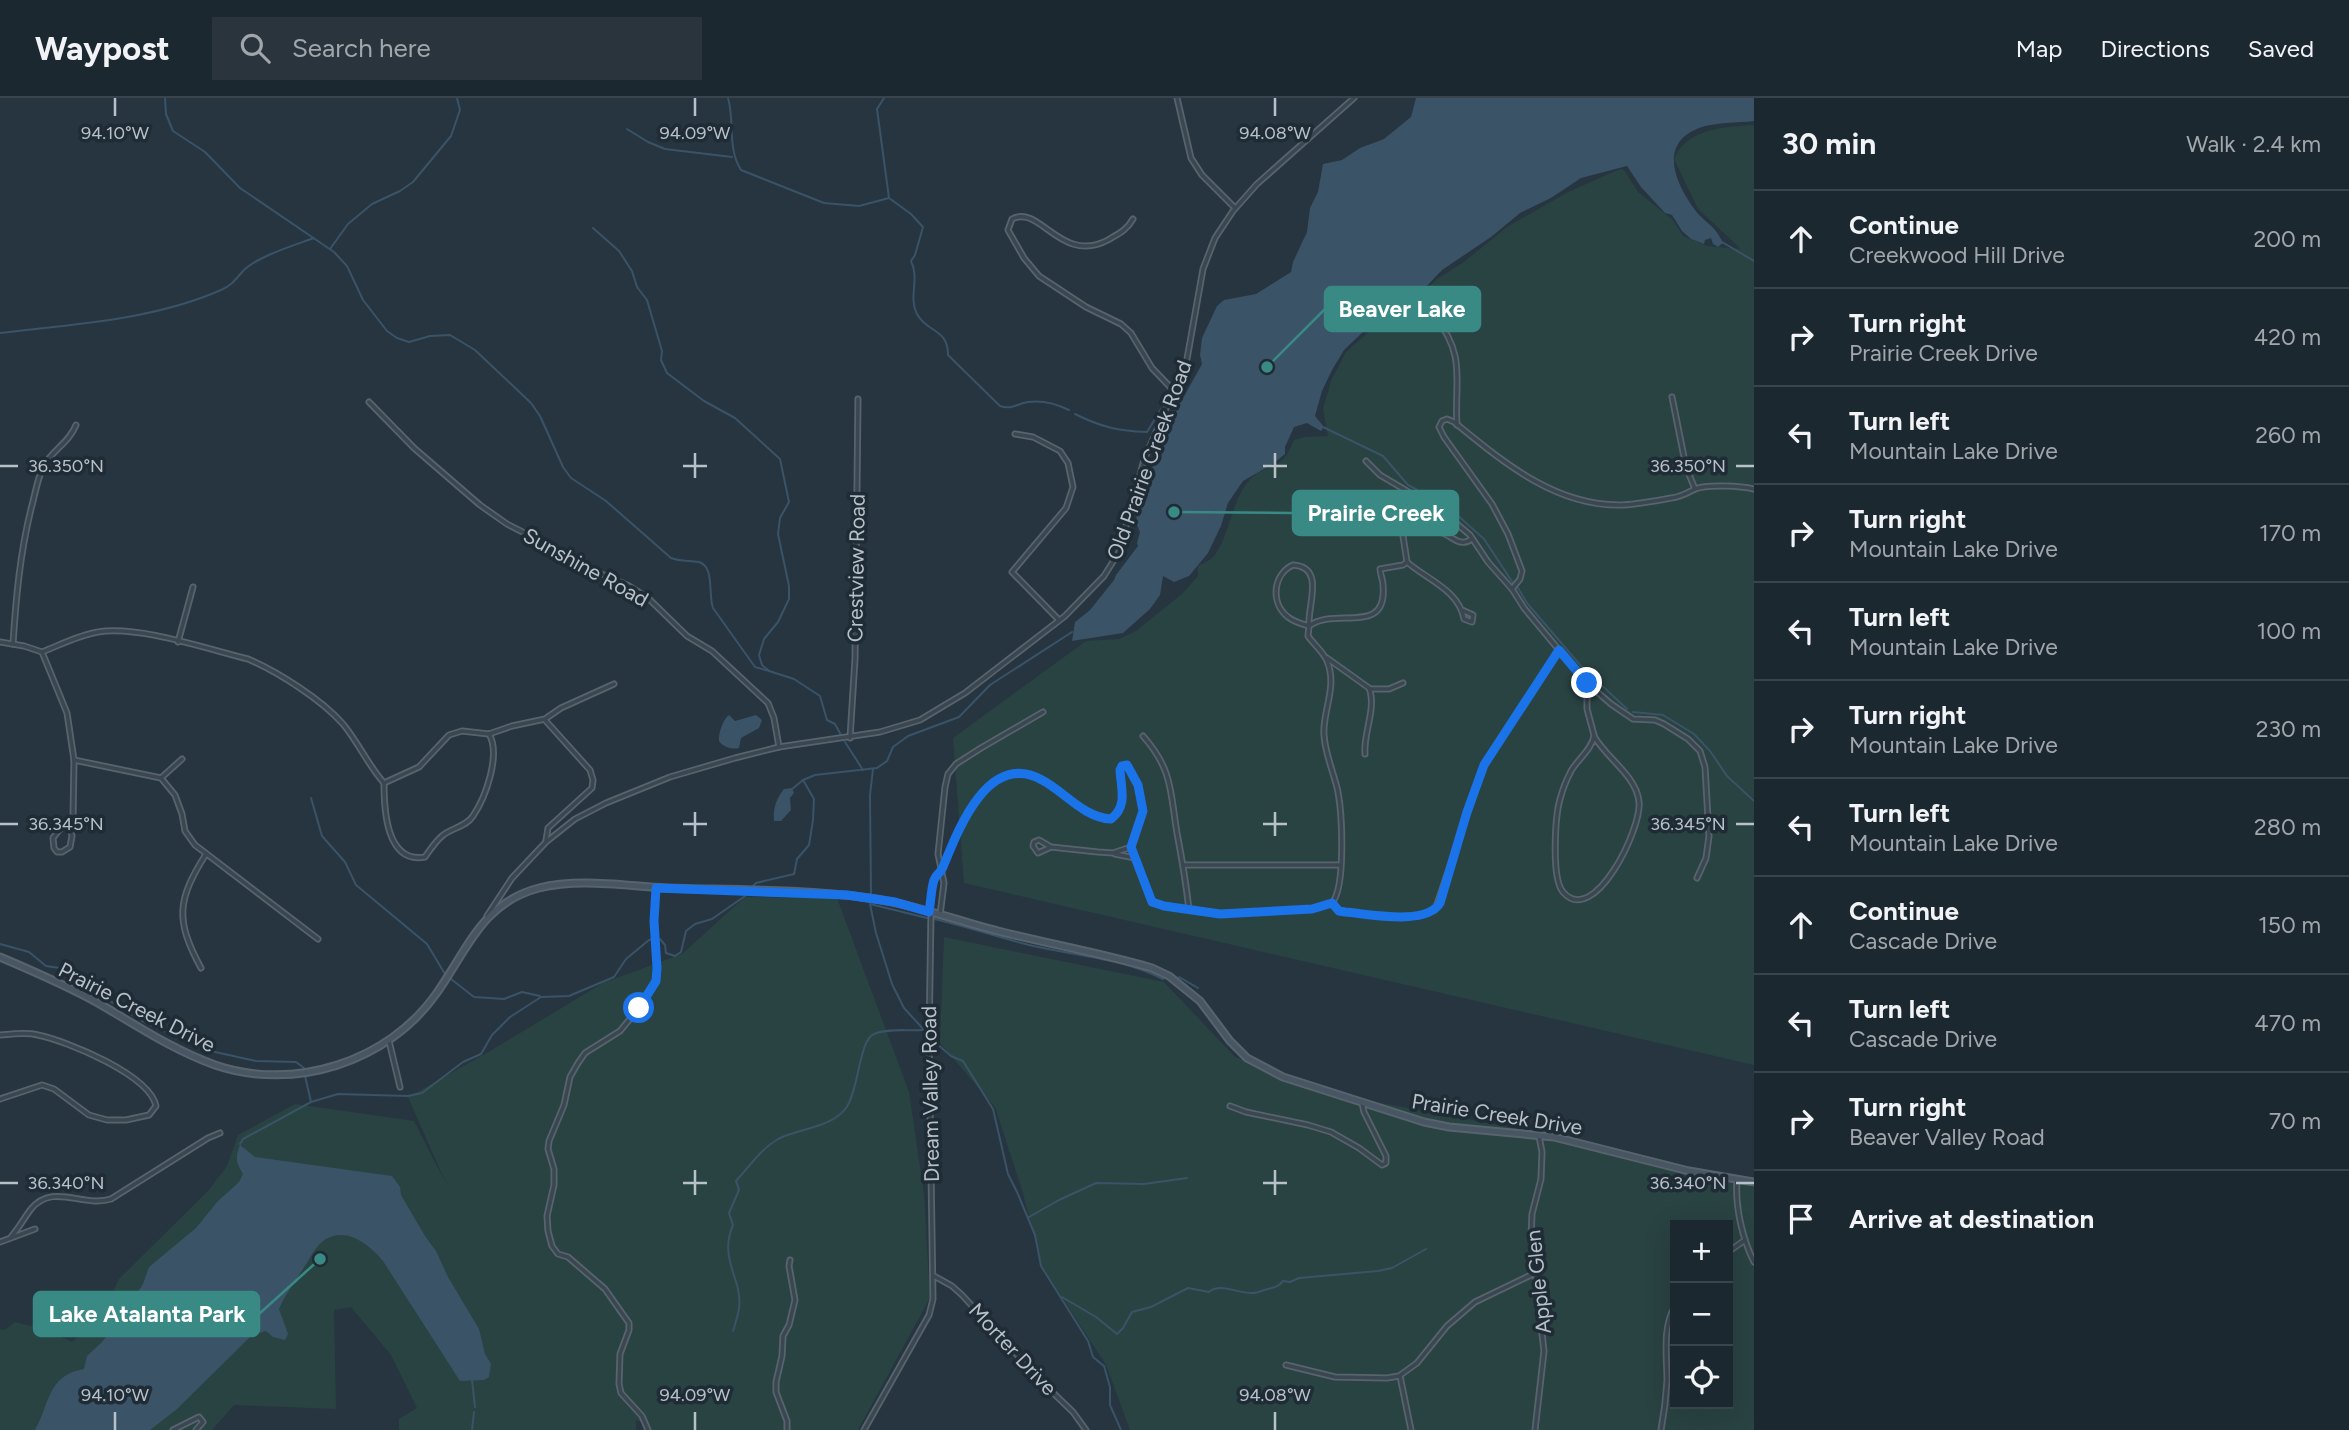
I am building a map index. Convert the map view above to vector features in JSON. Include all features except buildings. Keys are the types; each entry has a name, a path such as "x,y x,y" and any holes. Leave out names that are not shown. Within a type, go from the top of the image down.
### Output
{"main road":[{"name":"Prairie Creek Drive","path":"0,957 72,989 192,1056 237,1071 262,1074 325,1069 351,1061 389,1041 418,1016 434,997 487,916 538,888 585,884 847,895 895,902 1033,940 1152,968 1169,976 1200,1001 1230,1041 1247,1058 1283,1077 1362,1103 1424,1122 1582,1143 1708,1175 1754,1182"}],"street":[{"path":"1177,98 1191,158 1202,175 1236,208"},
{"name":"Old Prairie Creek Road","path":"487,916 512,878 545,842 575,819 670,777 779,747 850,738 900,727 935,713 1059,620 1104,576 1119,552 1144,460 1187,359 1206,258 1215,238 1236,208 1279,162 1352,99"},
{"path":"1133,219 1129,227 1121,233 1090,247 1064,241 1043,228 1036,220 1026,216 1012,219 1008,230 1024,258 1039,276 1086,307 1109,316 1131,333 1152,368 1174,391"},
{"path":"1435,316 1447,334 1457,363 1457,425"},
{"path":"1672,397 1686,467 1695,489"},
{"name":"Crestview Road","path":"850,738 855,659 858,399"},
{"name":"Sunshine Road","path":"369,402 414,448 480,505 507,524 552,547 574,562 629,586 648,598 687,636 712,651 768,703 774,718 779,747"},
{"path":"1512,589 1520,579 1522,570 1515,550 1501,519 1446,441 1439,427 1440,422 1447,419 1536,482 1579,499 1623,505 1685,496 1695,489 1739,486 1754,489"},
{"path":"13,644 18,572 35,488 43,467 67,442 76,425"},
{"path":"1015,434 1033,437 1060,451 1068,463 1073,487 1066,508 1012,572 1059,620"},
{"path":"1366,461 1380,475 1444,513 1472,539 1524,608 1587,683 1633,719 1655,720 1664,724 1688,739 1700,751 1705,767 1709,836 1706,858 1697,878"},
{"path":"1462,610 1439,584 1408,562 1404,531 1433,530 1444,533 1459,543 1472,539"},
{"path":"1309,626 1317,620 1372,617 1379,610 1381,600 1383,586 1380,569 1382,566 1403,565 1408,562"},
{"path":"1309,626 1288,617 1278,602 1277,583 1280,575 1293,565 1301,566 1309,572 1314,582 1308,611 1309,626 1308,636 1325,656 1368,688 1378,691 1403,683"},
{"path":"178,642 193,587"},
{"path":"0,642 42,652 84,635 105,631 130,631 248,659 264,666 323,705 345,726 384,783 385,818 390,835 398,847 416,859 425,857 443,835 464,825 473,817 492,765 494,742 489,734"},
{"path":"1332,903 1339,911 1398,916 1425,916 1435,910 1484,765 1559,650"},
{"path":"42,652 67,713 74,760 73,819 69,821 60,827 53,838 57,852 69,847 72,836 69,821"},
{"path":"1113,853 1131,847 1152,902 1220,914 1312,909 1332,903 1340,891 1340,804 1323,733 1330,705 1328,662 1325,656"},
{"path":"1587,683 1587,709 1594,736 1600,747 1636,789 1640,815 1627,847 1596,894 1585,899 1564,894 1559,886 1556,849 1560,796 1579,757 1592,744 1594,736"},
{"path":"384,783 419,767 449,735 462,731 489,734 545,719 561,708 614,684"},
{"path":"1365,754 1363,740 1371,702 1368,688"},
{"path":"940,915 944,883 938,854 948,774 956,764 1043,712"},
{"path":"545,719 590,770 593,780 592,788 548,828 545,842"},
{"path":"1143,736 1160,759 1170,783 1189,909"},
{"path":"161,778 182,759"},
{"path":"74,760 161,778 174,794 185,831 195,845 318,939"},
{"name":"Dream Valley Road","path":"864,1430 929,1315 933,1299 929,1042 930,912 933,883 976,800 995,782 1012,775 1028,774 1042,780 1089,812 1102,819 1111,819 1120,813 1123,799 1120,770 1127,765 1138,785 1143,811 1131,847"},
{"path":"1051,847 1038,853 1033,846 1034,842 1039,840 1051,847 1113,853 1135,858"},
{"path":"201,968 186,941 182,911 192,875 206,854"},
{"path":"1184,864 1340,865"},
{"path":"648,1430 642,1416 621,1393 619,1384 620,1354 629,1323 605,1289 552,1246 547,1216 554,1185 549,1141 564,1105 570,1077 585,1052 620,1031 656,981 656,888"},
{"path":"0,1035 38,1035 83,1049 142,1084 155,1100 156,1106 149,1115 107,1120 89,1115 54,1089 43,1086 0,1099"},
{"path":"389,1041 400,1087"},
{"path":"1230,1106 1320,1128 1350,1142 1382,1165 1387,1161 1387,1156 1362,1103"},
{"path":"12,1237 32,1207 46,1198 63,1195 88,1202 111,1199 220,1133"},
{"name":"Apple Glen","path":"1535,1430 1544,1343 1530,1225 1541,1180 1542,1153 1539,1136"},
{"path":"1737,1180 1745,1240 1754,1262"},
{"path":"0,1242 35,1230"},
{"path":"1733,1248 1745,1240"},
{"path":"787,1430 787,1421 776,1392 776,1382 783,1336 789,1325 795,1300 790,1259"},
{"path":"1286,1365 1335,1377 1400,1376 1417,1363 1447,1326 1475,1302 1535,1273"},
{"name":"Morter Drive","path":"934,1276 962,1295 1073,1412 1086,1430"},
{"path":"1661,1430 1670,1315"},
{"path":"1400,1376 1411,1430"},
{"path":"173,1430 199,1417 203,1422 196,1430"}],"green space":[{"path":"1754,125 1754,1065 964,883 953,738 1086,641 1119,639 1136,631 1183,593 1198,576 1198,566 1212,558 1222,543 1237,501 1253,476 1283,459 1294,440 1328,436 1323,409 1331,381 1346,352 1396,308 1464,262 1507,227 1568,192 1620,169 1624,170 1638,192 1673,220 1683,236 1707,246 1741,249 1698,209 1674,159 1680,149 1697,135 1719,128"},
{"path":"745,897 837,898 909,1092 924,1194 930,1298 858,1430 651,1430 650,1426 636,1420 636,1430 399,1430 399,1419 417,1408 391,1355 351,1307 334,1310 336,1409 234,1405 212,1430 0,1430 0,1329 5,1330 15,1322 46,1330 72,1342 103,1312 119,1279 208,1191 227,1166 238,1135 295,1104 414,1121 448,1184 408,1097 603,983 682,954"},
{"path":"944,937 1164,982 1235,1057 1366,1100 1540,1133 1754,1187 1754,1430 1130,1430 1106,1365 1042,1266 1022,1190 995,1107 940,1043"}],"water":[{"path":"1416,98 1754,98 1754,121 1699,128 1686,135 1674,154 1674,165 1681,188 1695,210 1723,243 1718,247 1713,244 1711,238 1705,240 1704,244 1691,239 1672,215 1665,213 1641,187 1627,166 1581,178 1551,198 1520,213 1491,237 1442,270 1424,289 1390,308 1374,326 1365,330 1344,350 1322,391 1315,416 1324,427 1321,431 1307,423 1294,427 1285,447 1285,454 1243,481 1228,503 1208,553 1189,576 1174,582 1163,576 1160,595 1150,609 1123,633 1072,641 1075,622 1090,610 1138,546 1140,532 1136,523 1137,511 1153,462 1163,447 1171,418 1169,414 1182,400 1202,364 1202,338 1217,306 1224,300 1256,294 1291,272 1307,232 1310,208 1318,192 1323,164 1342,160 1360,148 1384,139 1411,117"},
{"path":"729,715 735,721 756,715 762,720 759,728 741,738 739,748 728,748 719,741 721,727"},
{"path":"792,788 794,793 790,798 791,810 781,821 774,821 779,796 784,789"},
{"path":"240,1145 255,1157 392,1176 479,1329 485,1354 491,1364 489,1377 484,1380 460,1381 383,1261 364,1243 340,1235 323,1241 316,1248 281,1304 279,1309 288,1334 285,1340 273,1337 266,1331 252,1335 177,1409 150,1430 35,1430 56,1384 72,1372 84,1369 87,1356 119,1321 143,1284 149,1267 196,1228 217,1202 239,1182 243,1174 237,1160"}],"waterway":[{"path":"165,98 166,114 173,131 205,152 240,188 334,252 347,266 363,300 387,331 409,342 430,336 450,335 475,350 531,403 571,478 606,501 671,558 704,565 709,575 713,608 755,667 769,671"},
{"path":"330,249 348,224 372,204 413,182 451,136 460,110 457,98"},
{"path":"728,98 734,153 741,170 824,203 859,206 889,198"},
{"path":"884,98 877,109 889,198 911,214 923,227 911,261 917,314 945,340 948,355 1000,406 1011,407 1039,402 1069,410"},
{"path":"627,129 665,149 732,157"},
{"path":"593,228 619,251 632,271 637,287 647,300 662,351 661,360 667,373 704,401 735,418 780,459 789,502 780,518 778,534 789,586 789,599 778,622 764,639 759,655 762,665 769,671 794,679 820,696 827,720 835,724 841,735"},
{"path":"0,333 113,319 195,300 225,288 251,264 314,238"},
{"path":"1722,242 1754,261"},
{"path":"1075,414 1110,428 1147,432 1161,409"},
{"path":"1323,427 1383,456 1408,485 1447,506 1484,539 1513,583"},
{"path":"1518,588 1527,603 1581,666 1627,709"},
{"path":"751,888 756,883 794,874 797,859 809,845 814,799 803,780 815,775 877,768 887,761 893,747 908,736 959,717 990,685 1072,632"},
{"path":"1633,712 1663,715 1694,734 1727,776 1754,801"},
{"path":"845,742 863,770"},
{"path":"871,895 870,795 873,769"},
{"path":"792,789 803,780"},
{"path":"311,798 322,836 345,862 356,885 427,944 445,974"},
{"path":"660,939 665,945 666,953 675,956 681,952 686,931 695,924 712,919 745,896"},
{"path":"927,918 870,904 892,984 904,1008 936,1043 951,1056 963,1061 993,1109 1008,1174 1035,1235 1041,1266 1088,1341 1093,1357 1104,1366 1110,1387 1110,1405 1121,1430"},
{"path":"934,919 1038,947 1117,962 1163,979"},
{"path":"240,1144 243,1139 311,1102 338,1094 408,1096 422,1093 463,1062 481,1054 492,1035 510,1017 541,997 569,996 614,977 626,959 653,939"},
{"path":"0,944 29,952 46,966 67,969 89,988 144,1022 206,1050 256,1061 296,1062 304,1068"},
{"path":"1179,977 1198,988"},
{"path":"451,979 474,997 504,999 522,992 540,996"},
{"path":"733,1331 739,1311 739,1298 728,1249 733,1225 729,1213 739,1190 736,1181 761,1153 778,1139 824,1124 840,1115 854,1090 869,1038 879,1032 891,1030 922,1030"},
{"path":"305,1076 311,1102"},
{"path":"1029,1217 1096,1183 1144,1184 1187,1178"},
{"path":"1062,1297 1096,1317 1117,1334 1132,1312 1151,1307 1188,1288 1209,1292 1224,1288 1254,1293 1277,1286 1283,1281 1290,1282 1299,1278 1392,1268 1426,1249"},
{"path":"472,1380 475,1407"},
{"path":"472,1430 474,1412"}],"place":[{"name":"Beaver Lake","path":"1267,367"},
{"name":"Prairie Creek","path":"1174,512"},
{"name":"Lake Atalanta Park","path":"320,1259"}],"route":[{"path":"639,1008 656,981 656,888 847,895 895,902 929,912 933,883 941,872 971,807 981,793 995,782 1012,775 1028,774 1042,780 1089,812 1102,819 1111,819 1120,813 1123,799 1120,770 1127,765 1138,785 1143,811 1131,847 1152,902 1220,914 1312,909 1332,903 1339,911 1345,912 1425,916 1440,903 1474,789 1484,765 1559,650 1587,683"}]}
